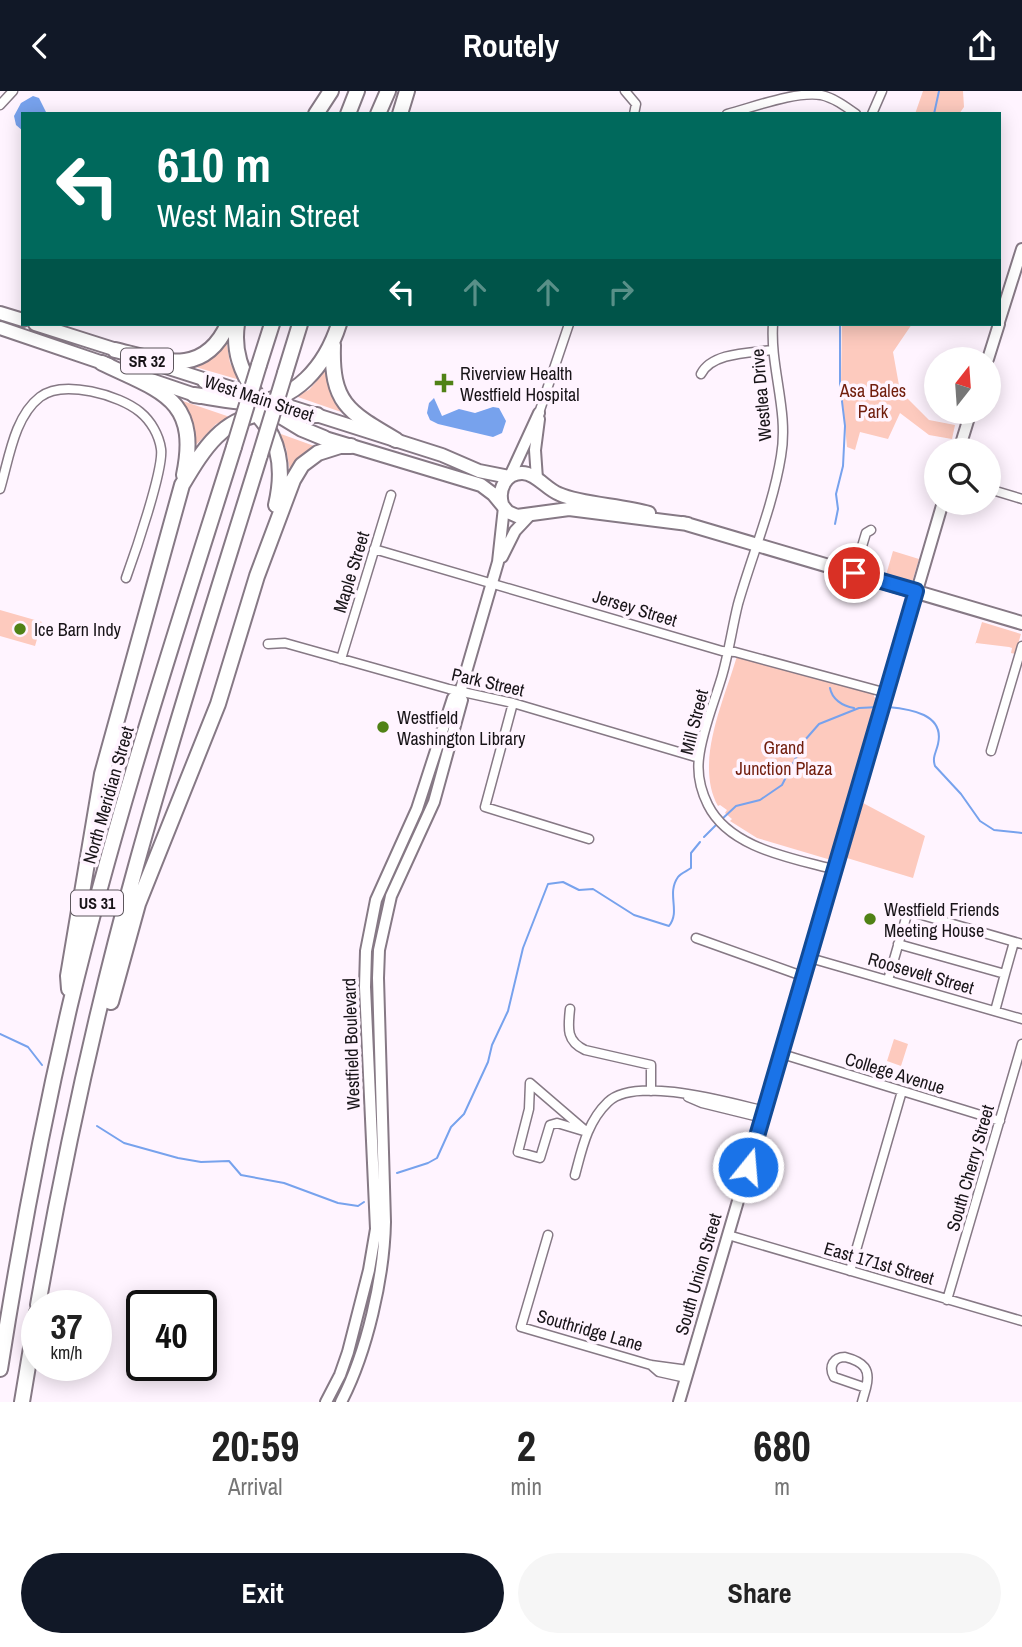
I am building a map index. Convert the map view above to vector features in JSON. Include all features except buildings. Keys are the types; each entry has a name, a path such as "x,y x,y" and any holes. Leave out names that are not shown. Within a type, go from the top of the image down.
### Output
{"highway":[{"path":"317,112 331,91"},
{"path":"349,112 357,91"},
{"path":"379,112 387,91"},
{"path":"401,112 407,91"},
{"path":"116,350 169,362 186,361 202,356 216,345 227,326"},
{"path":"237,326 235,341 239,363 273,435 281,467 268,547"},
{"name":"North Meridian Street","path":"0,1369 32,1186 70,1004 130,784 271,326"},
{"name":"US 31","path":"41,1290 59,1192 118,934 154,803 299,326"},
{"path":"182,485 204,448 215,436 303,383 319,365 333,342 338,326"},
{"path":"333,342 333,376 342,400 355,415 396,440"},
{"path":"70,1004 68,976 102,774 189,452 185,421 175,404 150,385 102,363"},
{"path":"205,381 324,438"},
{"path":"194,395 317,415"},
{"path":"91,1045 105,1023 138,904 218,704 268,547 293,480 302,465 323,451 351,446"},
{"path":"22,1402 26,1381"}],"main road":[{"path":"0,313 21,319"},
{"name":"West Main Street","path":"41,326 205,381"},
{"name":"West Main Street","path":"0,328 194,395"},
{"name":"West Main Street","path":"317,415 442,455 479,471 510,477"},
{"name":"West Main Street","path":"324,438 481,485 503,505"},
{"path":"688,524 574,509 517,516 503,505 501,488 510,477 522,473 563,496 628,507 688,524 757,544 1022,622"},
{"path":"531,515 543,501 543,491 538,480"}],"street":[{"path":"0,105 13,91"},
{"path":"625,91 636,104 634,112"},
{"path":"873,112 882,91"},
{"path":"734,112 797,95 812,94 834,100 853,112"},
{"path":"1001,317 1022,249"},
{"path":"510,477 539,412 568,326"},
{"name":"Westlea Drive","path":"757,544 782,447 781,400 772,350 773,326"},
{"path":"992,347 998,326"},
{"path":"702,375 706,367 715,361 772,350"},
{"path":"0,489 23,417 42,395 54,390 78,388 128,404 139,411 148,419 158,437 162,458 126,577"},
{"path":"538,480 535,450 539,412"},
{"path":"1001,493 1022,499"},
{"name":"Maple Street","path":"341,659 391,495"},
{"name":"Westfield Boulevard","path":"341,1402 358,1363 384,1258 378,978 382,931 394,887 425,825 438,788 462,701 460,694 498,562 503,505"},
{"name":"Westfield Boulevard","path":"498,562 515,531 531,515"},
{"name":"South Union Street","path":"679,1402 939,515"},
{"path":"854,573 866,533 871,530"},
{"name":"Mill Street","path":"757,544 738,605 729,651 699,758 701,787 709,808 726,829 752,845 836,870"},
{"name":"Jersey Street","path":"374,549 886,697"},
{"name":"Park Street","path":"268,645 285,643 460,694 513,703 699,758"},
{"path":"991,751 1022,646"},
{"name":"Westfield Boulevard","path":"326,1402 344,1365 369,1270 376,1229 365,987 370,924 381,886 417,809 453,698 460,694"},
{"path":"513,703 485,807 589,839"},
{"path":"888,980 908,911 1018,943 1005,974 995,1011"},
{"path":"696,938 805,977"},
{"path":"898,944 1005,974"},
{"name":"Roosevelt Street","path":"810,958 1022,1019"},
{"path":"570,1009 569,1034 576,1046 651,1065 651,1091"},
{"name":"South Cherry Street","path":"947,1300 1022,1044"},
{"name":"College Avenue","path":"782,1054 1000,1121"},
{"path":"530,1083 587,1132 557,1123 550,1125 540,1158 518,1152 529,1109 530,1083"},
{"path":"575,1175 587,1132 597,1114 610,1100 621,1094 651,1091 682,1094 702,1103 764,1115"},
{"path":"850,1271 902,1091"},
{"name":"Southridge Lane","path":"548,1235 521,1327 651,1364 659,1372 687,1374"},
{"name":"East 171st Street","path":"728,1235 1022,1321"},
{"path":"862,1402 866,1388 868,1373 863,1364 845,1357 834,1360 831,1369 834,1377 866,1388"}],"green space":[{"path":"923,91 963,91 964,107 960,112 916,112"},
{"name":"Asa Bales Park","path":"842,326 911,326 893,352 900,391 924,415 924,424 955,425 952,438 929,435 900,413 888,439 860,432 855,450 847,447 841,385"},
{"path":"226,339 230,363 240,380 192,366"},
{"path":"328,368 347,414 295,396 309,390"},
{"path":"177,399 231,419 216,424 194,447"},
{"path":"278,434 317,447 290,471 286,448"},
{"path":"893,551 919,559 912,582 886,575"},
{"name":"Ice Barn Indy","path":"0,610 42,622 35,646 0,636"},
{"path":"982,622 1021,634 1015,654 1011,653 1012,648 1009,647 975,645"},
{"name":"Grand Junction Plaza","path":"737,656 874,694 878,699 831,860 757,838 730,821 732,819 725,813 727,810 718,806 711,789 710,752 719,712"},
{"path":"863,803 925,836 913,878 847,858"},
{"path":"894,1039 908,1044 901,1066 887,1061"}],"water":[{"path":"33,96 39,98 46,112 21,112 21,129 16,125 14,116 21,103"},
{"path":"434,398 442,416 459,409 475,413 493,407 499,408 506,421 502,433 493,437 430,420 427,413 429,403"}],"waterway":[{"path":"934,112 939,91"},
{"path":"835,524 845,426 840,385 840,326"},
{"path":"830,688 838,701 854,708"},
{"path":"721,820 736,806 760,800 782,785 805,740 819,724 859,708 879,707"},
{"path":"888,707 924,715 936,726 939,734 934,757 935,766 961,794 980,821 994,830 1022,833"},
{"path":"704,837 717,824"},
{"path":"397,1173 437,1158 451,1127 464,1114 508,1011 523,948 548,884 563,882 579,890 593,889 634,915 669,926 674,914 675,883 679,876 691,868 691,853 700,842"},
{"path":"0,1034 28,1047 42,1065"},
{"path":"97,1126 124,1143 201,1162 229,1161 241,1175 284,1183 338,1203 358,1206 364,1202"}],"place":[{"name":"Riverview Health Westfield Hospital","path":"444,383"},
{"name":"Ice Barn Indy","path":"20,629"},
{"name":"Westfield Washington Library","path":"383,727"},
{"name":"Westfield Friends Meeting House","path":"870,919"}],"route":[{"path":"748,1167 916,591 854,573"}]}
